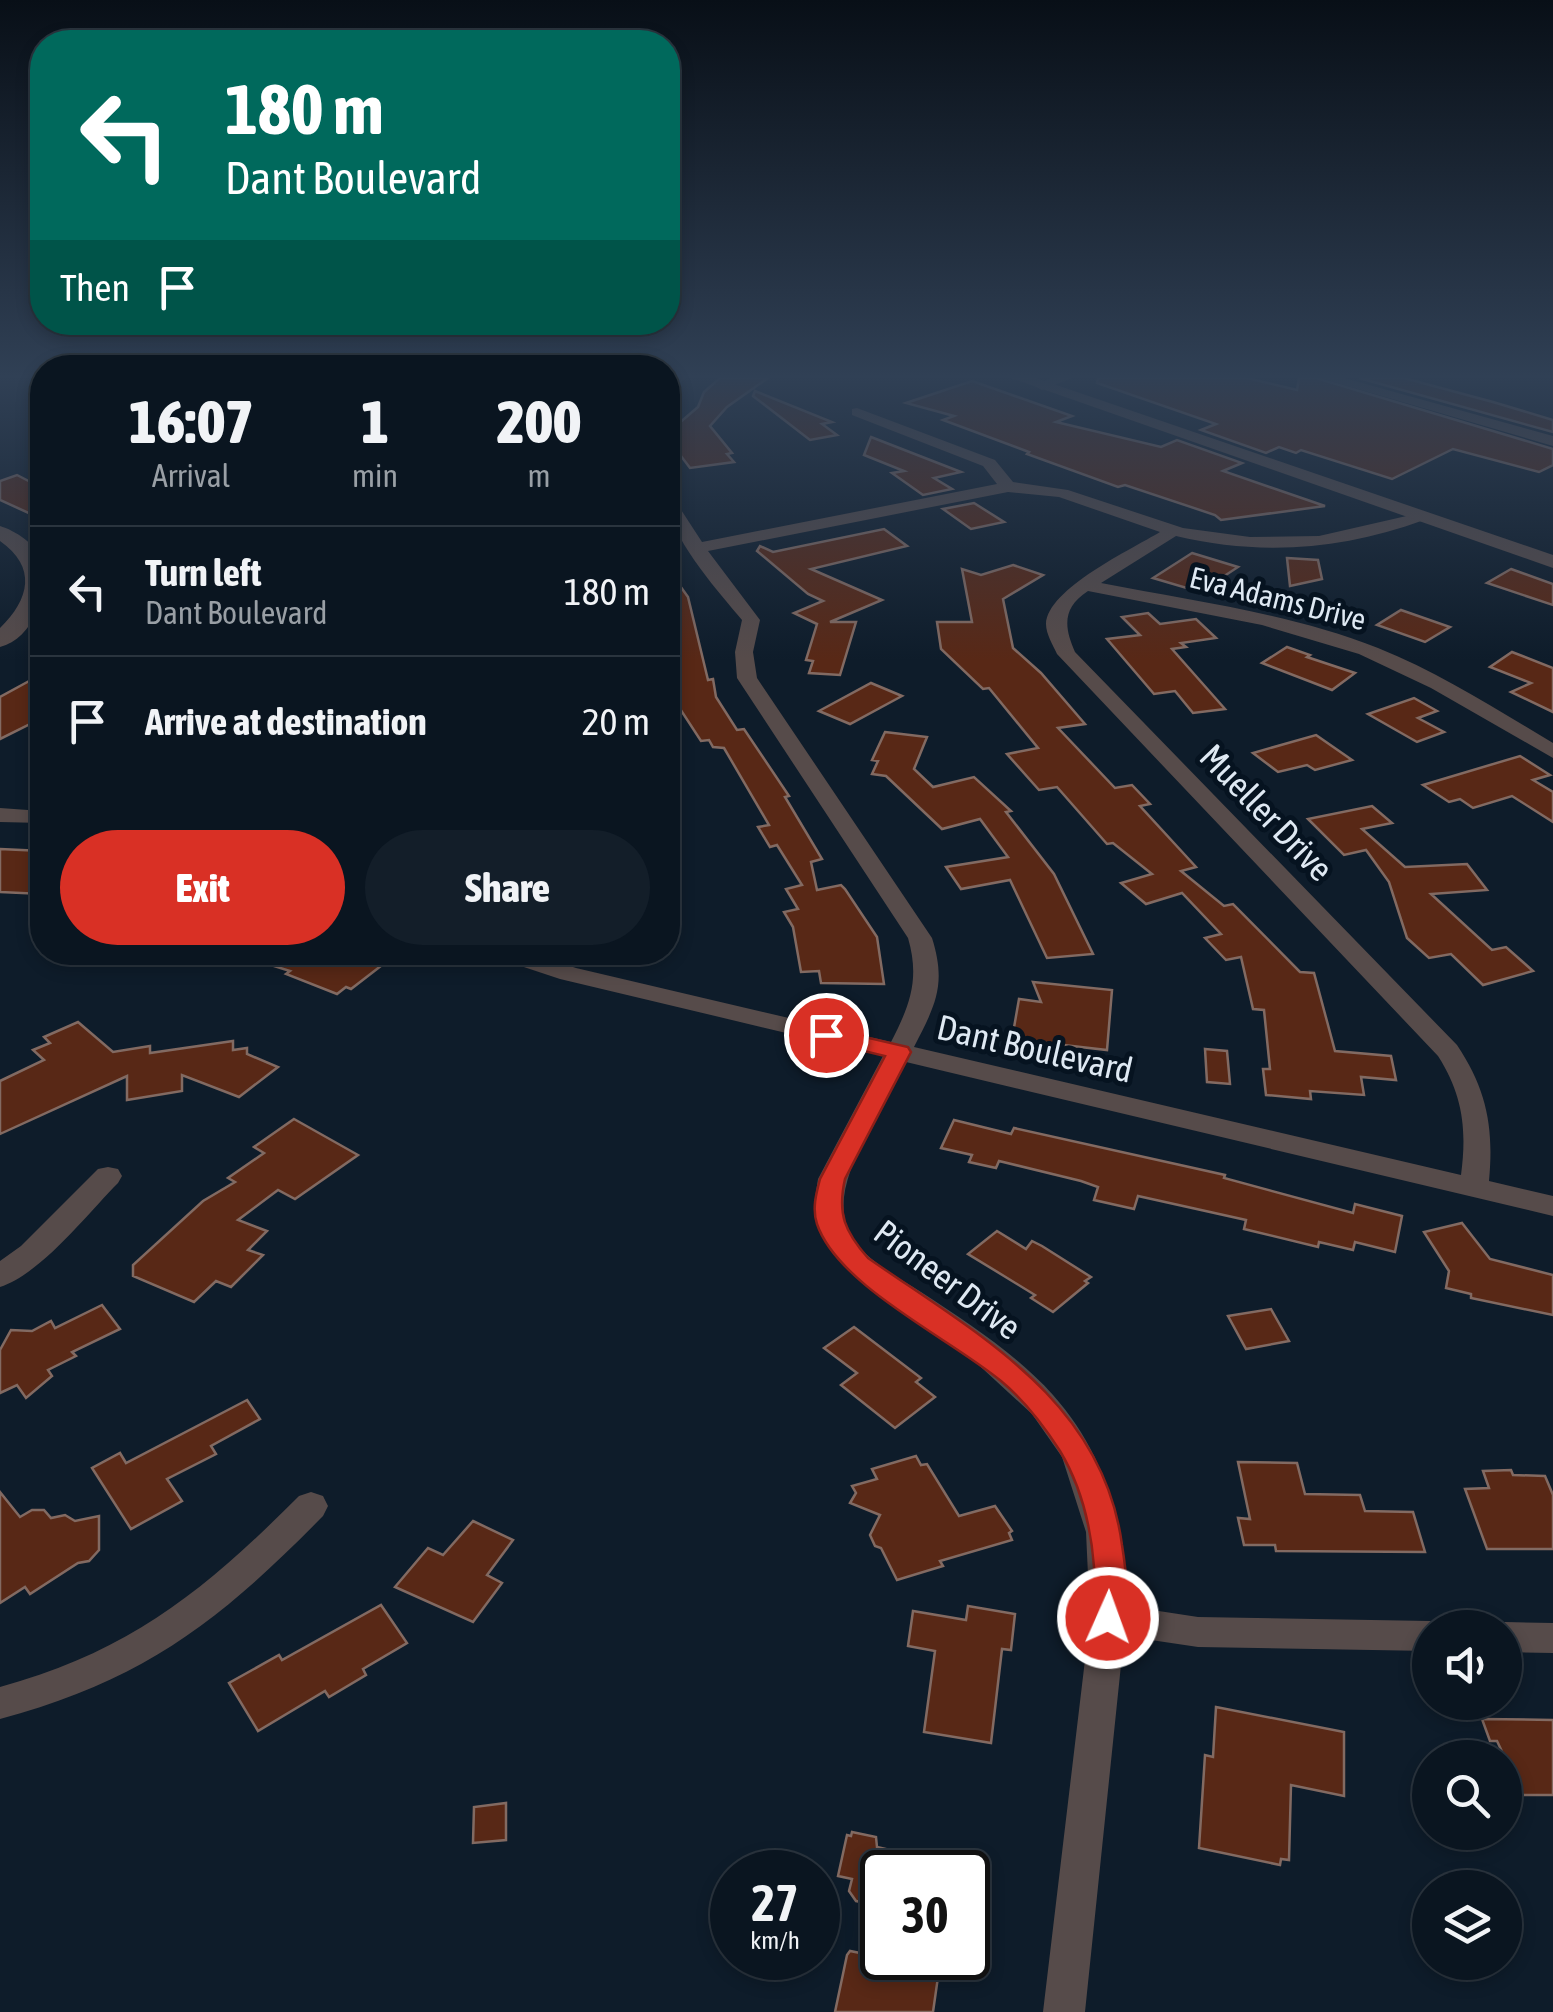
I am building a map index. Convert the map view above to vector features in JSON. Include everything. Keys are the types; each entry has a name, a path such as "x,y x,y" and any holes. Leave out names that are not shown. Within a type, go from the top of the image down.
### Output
{"street":[{"path":"996,472 1008,487"},
{"path":"1290,472 1553,562"},
{"path":"697,548 1008,487 1071,494 1174,530 1231,540 1303,542 1374,532 1418,516"},
{"name":"Pioneer Drive","path":"680,521 751,620 744,652 747,678 920,938 929,980 924,1004 832,1179 827,1200 830,1222 840,1244 859,1265 1012,1374 1045,1408 1072,1446 1092,1486 1104,1527 1110,1572 1108,1618 1064,2012"},
{"name":"Mueller Drive","path":"1174,530 1084,585 1064,602 1055,628 1066,654 1448,1050 1476,1102 1481,1130 1474,1187"},
{"path":"0,532 30,556"},
{"name":"Eva Adams Drive","path":"1084,585 1300,630 1366,650 1424,676 1553,752"},
{"path":"0,640 30,607"},
{"path":"0,816 30,817"},
{"name":"Dant Boulevard","path":"542,965 1553,1206"},
{"path":"0,1276 31,1253 108,1176"},
{"path":"0,1702 91,1675 150,1646 202,1612 312,1506"},
{"path":"1108,1618 1198,1632 1412,1636"},
{"path":"1522,1637 1553,1638"}],"building":[{"path":"961,472 934,478 952,489 923,495 892,473"},
{"path":"1076,472 1226,472 1325,506 1221,520 1125,485 1118,487"},
{"path":"1370,472 1406,472 1392,479"},
{"path":"17,475 30,482 30,514 0,500 0,481"},
{"path":"974,503 1004,522 971,529 943,509"},
{"path":"884,529 907,546 811,569 882,600 830,622 856,622 840,675 809,673 813,661 806,660 817,624 794,613 823,601 808,594 757,551 760,546 773,552"},
{"path":"1192,553 1238,567 1200,592 1153,578"},
{"path":"1287,558 1318,560 1322,579 1290,586"},
{"path":"1013,565 1043,575 1003,599 1013,648 1041,673 1085,724 1058,728 1115,788 1132,785 1150,804 1140,806 1196,867 1181,871 1224,906 1233,904 1300,972 1314,973 1335,1051 1391,1056 1396,1080 1361,1077 1364,1095 1310,1091 1311,1099 1266,1095 1263,1069 1270,1069 1264,1010 1253,1009 1241,957 1226,960 1205,938 1221,934 1182,893 1146,904 1121,883 1152,874 1113,843 1107,844 1057,787 1039,790 1007,754 1038,748 989,688 983,689 941,649 937,622 972,622 962,569 981,575"},
{"path":"1511,569 1553,584 1553,605 1487,583"},
{"path":"680,586 688,597 708,680 713,679 716,697 737,730 744,729 789,796 785,797 822,859 811,862 817,890 841,885 877,937 884,984 821,983 819,971 801,972 793,927 784,912 798,909 786,889 802,885 777,845 770,847 758,827 769,825 724,748 713,747 709,740 701,741 680,709"},
{"path":"1401,610 1450,627 1425,642 1377,625"},
{"path":"1148,613 1160,624 1196,619 1216,638 1181,643 1186,647 1172,649 1225,709 1193,713 1175,691 1154,694 1107,639 1140,635 1122,617"},
{"path":"1287,647 1355,673 1332,690 1262,663"},
{"path":"1512,652 1553,668 1553,712 1511,692 1531,683 1490,667"},
{"path":"30,681 30,724 0,739 0,697"},
{"path":"871,683 902,696 850,724 819,711"},
{"path":"1414,698 1437,711 1418,718 1444,732 1417,742 1368,714"},
{"path":"885,732 927,737 914,769 933,787 974,777 1011,811 1006,812 1054,874 1093,954 1047,958 1010,880 961,889 946,867 1008,857 980,819 942,829 886,776 872,774 878,761 872,760"},
{"path":"1316,735 1352,760 1315,770 1307,765 1278,772 1253,753"},
{"path":"1520,756 1550,775 1533,780 1553,792 1553,822 1512,796 1473,808 1460,799 1449,802 1423,785"},
{"path":"1372,806 1392,823 1362,829 1405,867 1467,864 1487,890 1431,894 1492,950 1506,947 1533,971 1483,985 1451,954 1429,958 1407,938 1389,882 1366,850 1344,855 1308,819"},
{"path":"0,849 30,850 30,893 0,892"},
{"path":"271,965 382,965 351,989 346,987 337,994 286,974 290,971"},
{"path":"1033,982 1112,990 1107,1050 1012,1039 1019,999 1041,1002"},
{"path":"78,1022 113,1052 150,1046 150,1053 233,1041 233,1050 247,1048 247,1054 278,1067 239,1097 182,1075 182,1091 127,1100 127,1076 0,1134 0,1081 44,1060 33,1050 50,1043 44,1037"},
{"path":"1205,1049 1227,1051 1230,1084 1207,1082"},
{"path":"294,1119 358,1155 295,1199 278,1190 238,1220 267,1231 248,1250 263,1255 231,1287 216,1281 194,1302 133,1276 133,1265 203,1201 235,1182 228,1178 264,1153 254,1147"},
{"path":"954,1120 1011,1134 1014,1128 1225,1175 1224,1178 1353,1213 1355,1204 1402,1216 1395,1252 1355,1242 1353,1250 1319,1242 1318,1247 1244,1229 1246,1220 1138,1196 1134,1209 1094,1200 1098,1187 1081,1181 999,1161 996,1168 969,1162 972,1155 941,1148"},
{"path":"1462,1223 1490,1259 1553,1275 1553,1315 1471,1298 1471,1294 1446,1288 1449,1271 1424,1232"},
{"path":"997,1231 1026,1249 1032,1241 1042,1246 1091,1277 1085,1281 1088,1283 1053,1312 1031,1298 1035,1295 968,1254"},
{"path":"102,1305 120,1329 72,1352 76,1356 48,1370 52,1376 26,1398 17,1385 0,1393 0,1350 11,1330 32,1331 51,1321 55,1328"},
{"path":"1271,1309 1289,1341 1246,1349 1228,1316"},
{"path":"854,1327 921,1378 916,1382 935,1397 895,1428 841,1385 857,1373 824,1348"},
{"path":"247,1400 260,1419 211,1446 216,1454 167,1479 182,1501 131,1529 92,1468 120,1453 126,1463"},
{"path":"916,1456 921,1465 927,1464 959,1516 995,1506 1012,1531 1012,1540 940,1561 943,1566 897,1580 870,1535 880,1515 850,1503 856,1493 852,1486 877,1479 872,1469"},
{"path":"1238,1462 1297,1463 1305,1494 1360,1495 1365,1511 1413,1512 1425,1552 1276,1551 1275,1545 1244,1545 1238,1518 1250,1519"},
{"path":"1511,1470 1513,1475 1545,1476 1553,1495 1553,1549 1487,1549 1465,1489 1489,1488 1483,1471"},
{"path":"0,1492 20,1517 32,1510 44,1510 51,1518 65,1515 75,1521 99,1516 99,1550 89,1561 78,1563 30,1594 25,1587 0,1603"},
{"path":"473,1521 513,1540 487,1575 502,1583 473,1622 395,1587 428,1548 443,1555"},
{"path":"381,1605 407,1643 363,1669 366,1675 329,1697 325,1691 258,1731 229,1683 279,1655 282,1660"},
{"path":"968,1606 1015,1614 1011,1650 1002,1649 991,1743 924,1732 935,1651 908,1646 913,1611 966,1620"},
{"path":"1216,1707 1344,1732 1344,1796 1291,1785 1289,1860 1281,1859 1280,1865 1199,1848 1205,1755 1213,1757"},
{"path":"1482,1720 1553,1720 1553,1795 1522,1795 1522,1740 1490,1740"},
{"path":"506,1803 506,1840 473,1843 474,1807"},
{"path":"852,1832 876,1837 877,1847 890,1850 860,1850 860,1902 849,1891 852,1879 840,1876 847,1835"},
{"path":"850,1951 860,1953 860,1980 938,1980 933,2012 835,2012"}],"route":[{"path":"826,1035 899,1052 832,1179 827,1200 830,1222 840,1244 859,1265 1012,1374 1045,1408 1072,1446 1092,1486 1104,1527 1110,1572 1108,1618"}]}
